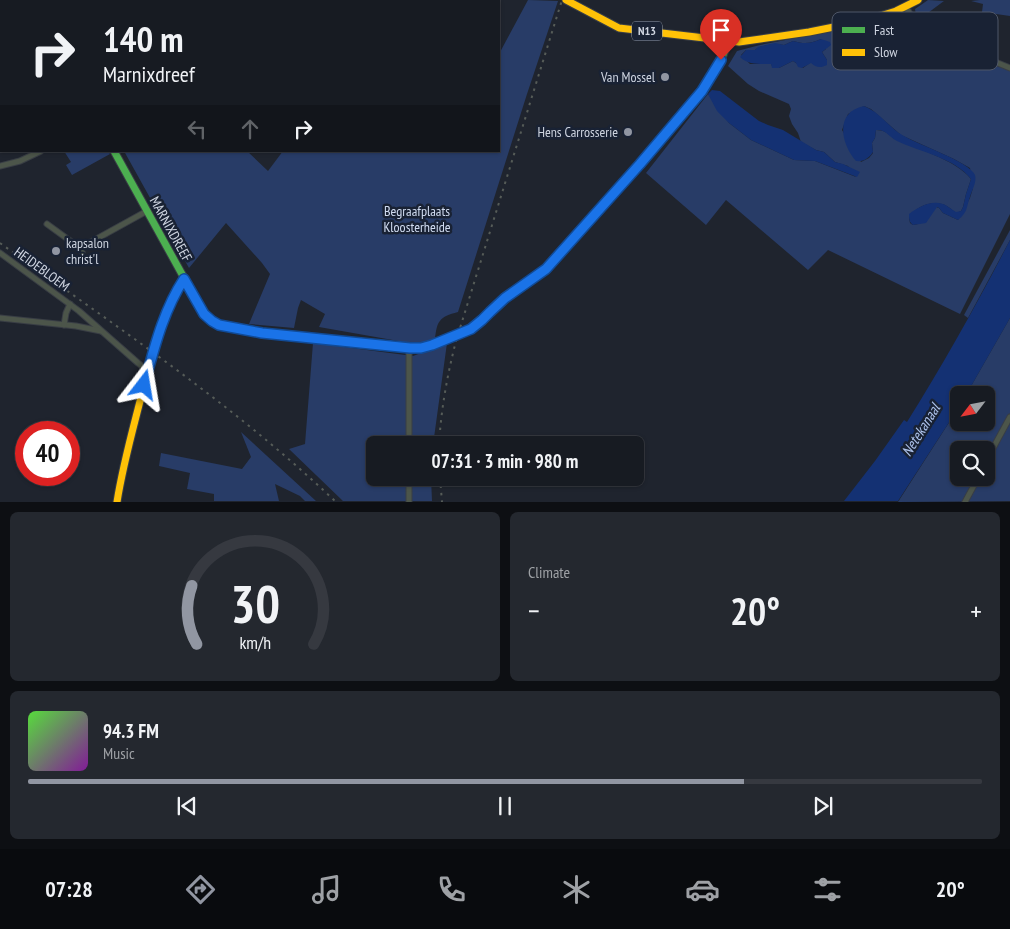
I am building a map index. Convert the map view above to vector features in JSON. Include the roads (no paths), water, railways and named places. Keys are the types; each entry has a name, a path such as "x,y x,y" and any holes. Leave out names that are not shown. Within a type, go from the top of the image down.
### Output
{"street":[{"name":"N13","path":"566,0 619,28 729,41 748,41 832,27"},
{"name":"N13","path":"894,12 918,0"},
{"path":"906,7 909,12"},
{"name":"MARNIXDREEF","path":"115,152 204,314 212,321 219,325 262,333 421,348 471,329 505,298 546,269 702,91 721,60 729,41"},
{"path":"998,63 1010,68"},
{"path":"0,166 20,161 39,152"},
{"path":"47,224 81,250 147,211"},
{"name":"HEIDEBLOEM","path":"0,253 70,304 143,367 149,367"},
{"path":"117,502 126,455 152,353 160,329 184,279"},
{"name":"HEIDEBLOEM","path":"64,325 70,304"},
{"path":"0,318 101,331"},
{"path":"409,436 410,348"},
{"path":"995,444 1010,417"},
{"path":"409,486 409,502"},
{"path":"965,502 974,486"}],"water":[{"path":"821,39 830,42 831,45 822,52 827,60 827,65 823,67 817,67 811,63 802,68 798,67 793,61 779,68 772,68 771,64 750,63 740,57 746,50 755,50 758,47 775,43 784,45 793,41 807,43"},
{"path":"712,90 720,91 759,121 783,130 816,150 824,152 835,162 860,172 857,177 815,161 794,160 751,140 717,111 708,94"},
{"path":"864,106 875,112 904,136 954,159 971,170 975,175 975,183 965,212 958,220 943,213 937,207 926,223 913,225 909,217 909,214 917,209 934,203 945,205 956,212 961,211 971,179 956,166 937,156 897,141 879,130 876,130 872,143 873,152 868,158 856,161 844,138 844,122 854,109"},
{"name":"Netekanaal","path":"1010,240 1010,318 971,386 950,386 950,421 898,501 844,501 904,420 907,422 986,286"}],"railway":[{"path":"440,436 445,393 456,341 562,0"},
{"path":"0,243 172,366 256,432 336,502"},
{"path":"441,486 442,502"}],"place":[{"name":"Van Mossel","path":"665,77"},
{"name":"Hens Carrosserie","path":"628,132"},
{"name":"kapsalon christ'l","path":"56,251"}],"park label":[{"name":"Begraafplaats Kloosterheide","path":"417,220"}]}
